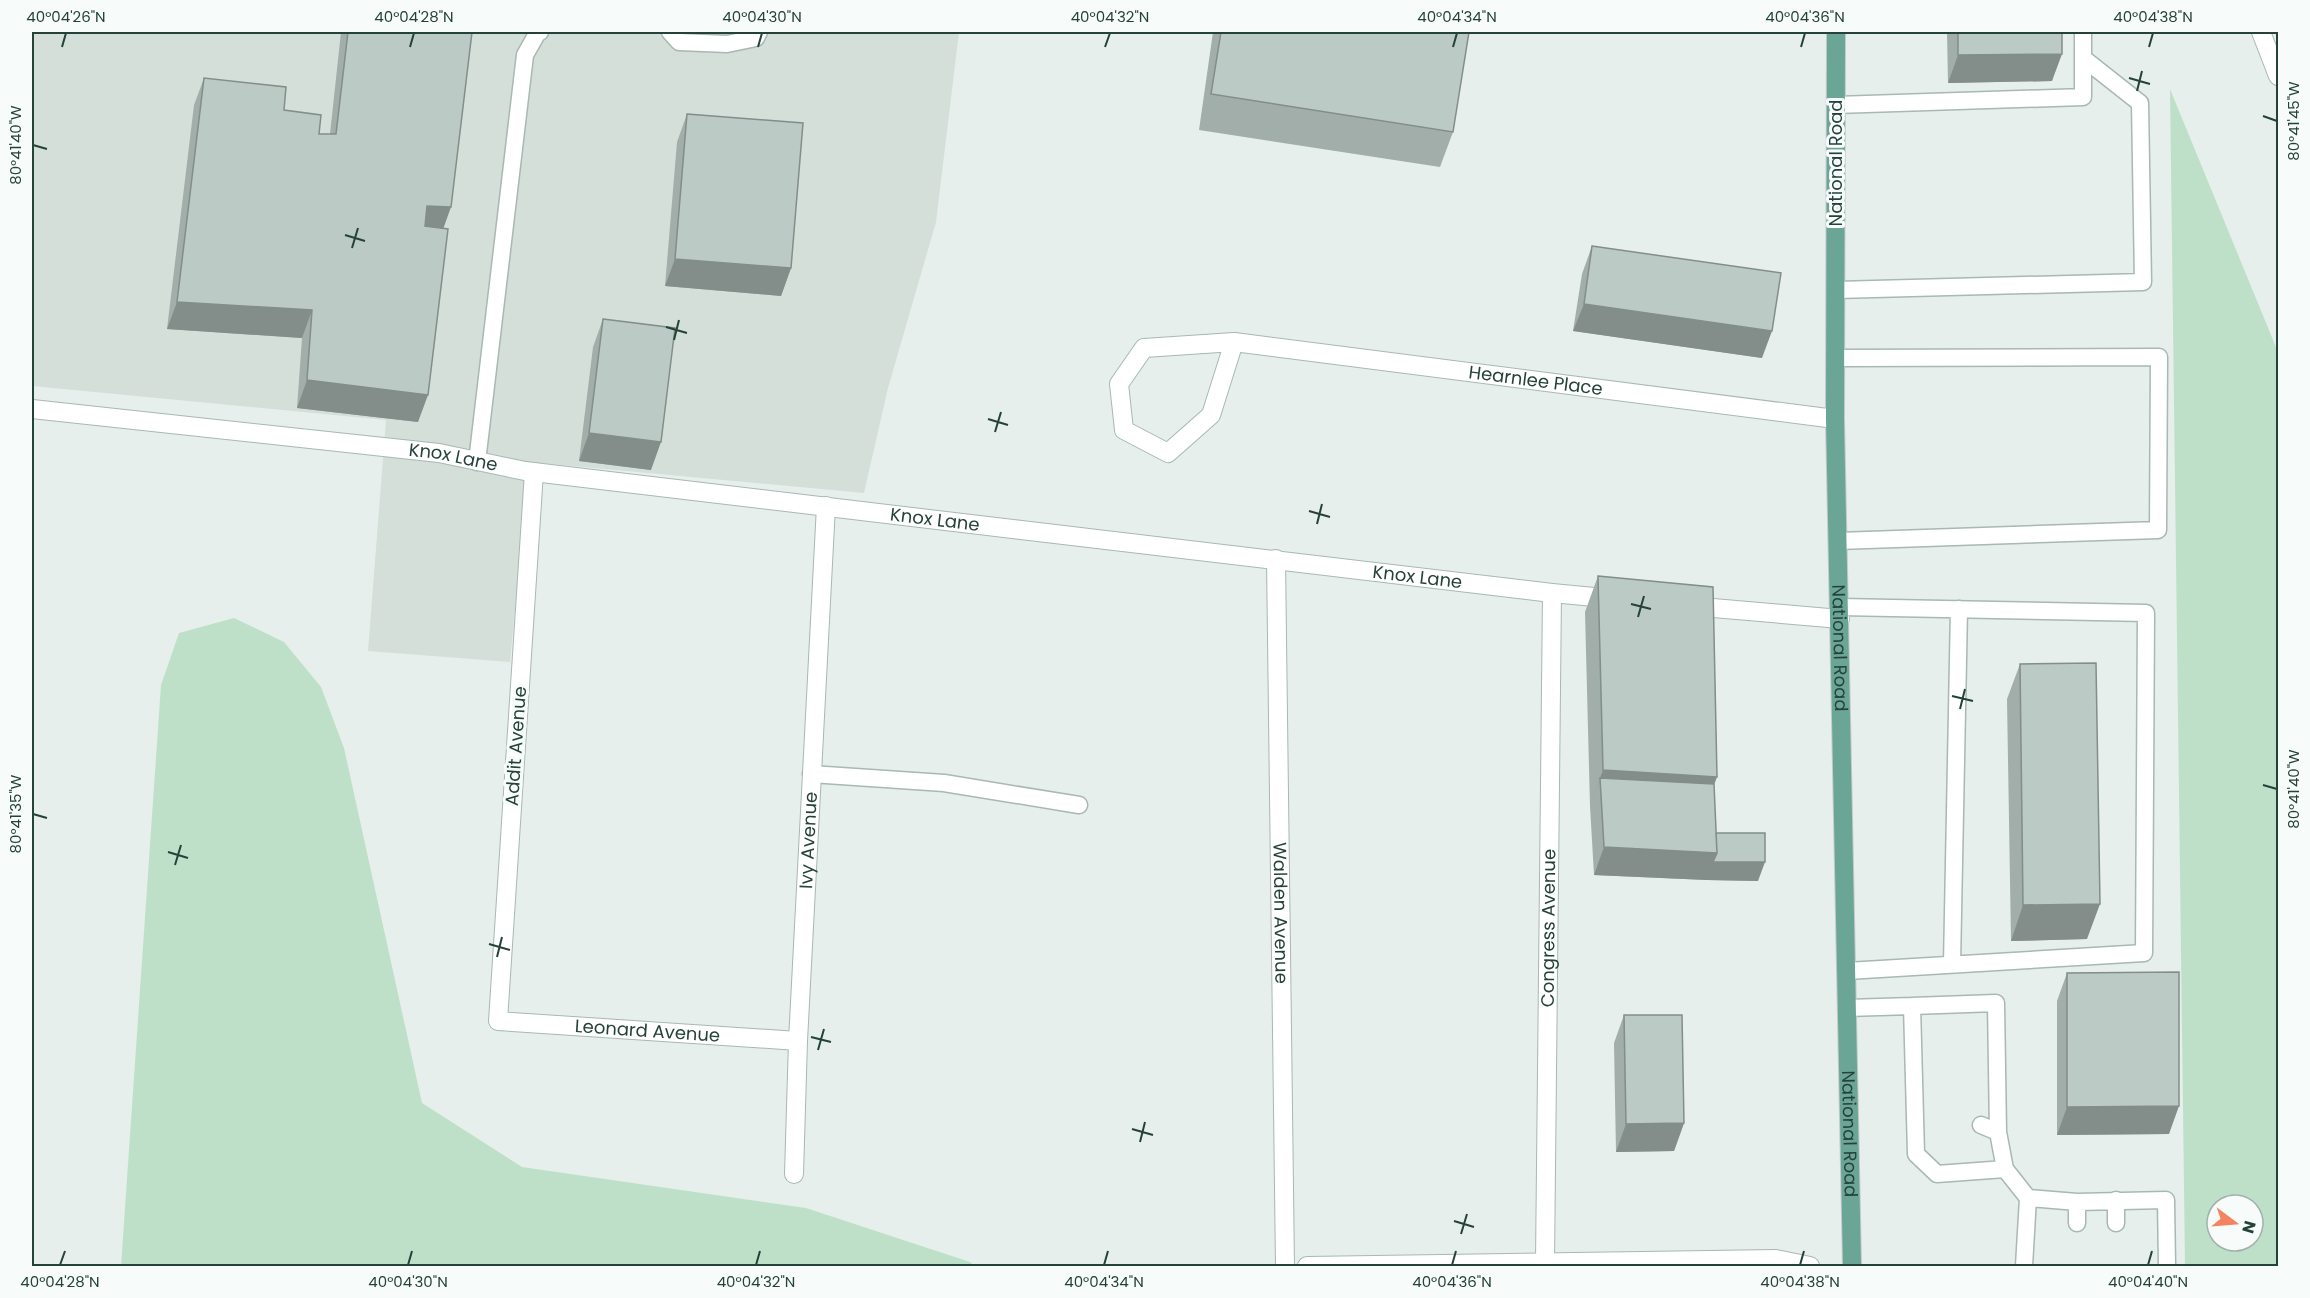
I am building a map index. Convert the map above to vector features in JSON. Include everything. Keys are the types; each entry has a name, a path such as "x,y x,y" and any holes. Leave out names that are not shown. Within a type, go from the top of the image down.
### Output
{"main road":[{"name":"National Road","path":"1836,32 1835,419 1852,1266"}],"street":[{"path":"2261,32 2278,76"},
{"name":"Hearnlee Place","path":"1234,342 1211,415 1168,453 1124,430 1119,384 1144,348 1234,342 1835,419"},
{"name":"Knox Lane","path":"32,409 439,453 534,472 1552,593 1633,600"},
{"name":"Addit Avenue","path":"498,1021 534,472"},
{"name":"Ivy Avenue","path":"794,1174 798,1041 826,506"},
{"name":"Walden Avenue","path":"1276,559 1285,1266"},
{"name":"Congress Avenue","path":"1545,1262 1552,593"},
{"path":"1667,603 1840,613"},
{"name":"Leonard Avenue","path":"498,1021 798,1041"},
{"path":"1307,1266 1776,1259 1810,1266"}],"lane":[{"path":"477,462 525,55 540,32"},
{"path":"670,32 680,42 727,44 756,38 759,32"},
{"path":"1836,105 2083,97 2083,32"},
{"path":"1836,290 2143,282 2140,103 2083,58"},
{"path":"1836,357 2159,357 2158,530 1838,542"},
{"path":"1952,964 1959,609"},
{"path":"1840,613 1959,609 2146,613 2144,953 1847,971"},
{"path":"811,774 944,783 1079,805"},
{"path":"1847,1008 1996,1003 1998,1132 2005,1169 2028,1198 2024,1266"},
{"path":"1912,1006 1920,1048 1916,1154 1937,1174 2005,1169"},
{"path":"1981,1080 1998,1088"},
{"path":"1981,1125 1998,1132"},
{"path":"2028,1198 2077,1202 2166,1200 2167,1266"},
{"path":"2116,1200 2116,1224"},
{"path":"2077,1202 2077,1223"}],"shaded area":[{"path":"32,32 959,32 936,222 888,388 864,493 529,462 510,662 368,651 386,420 32,386"}],"green space":[{"path":"2170,89 2278,352 2278,1266 2185,1266"},
{"path":"234,618 284,642 321,687 344,748 422,1103 522,1167 806,1208 970,1262 974,1266 121,1266 161,685 179,633"}],"building":[{"path":"348,32 472,32 451,207 427,206 425,226 448,229 428,395 307,380 312,310 177,302 204,78 286,87 284,110 321,115 319,134 336,134"},
{"path":"1221,32 1469,32 1453,132 1211,94"},
{"path":"1958,32 2062,32 2062,54 1958,55"},
{"path":"687,114 803,123 791,268 675,259"},
{"path":"1592,246 1781,273 1772,331 1584,304"},
{"path":"603,319 675,328 661,442 589,433"},
{"path":"1598,576 1713,587 1717,777 1603,770"},
{"path":"2096,663 2100,904 2023,905 2020,664"},
{"path":"1600,778 1714,784 1717,853 1604,847"},
{"path":"1716,833 1765,833 1765,862 1713,862 1717,853"},
{"path":"2179,972 2179,1106 2067,1107 2067,973"},
{"path":"1624,1015 1682,1015 1684,1123 1626,1124"}]}
